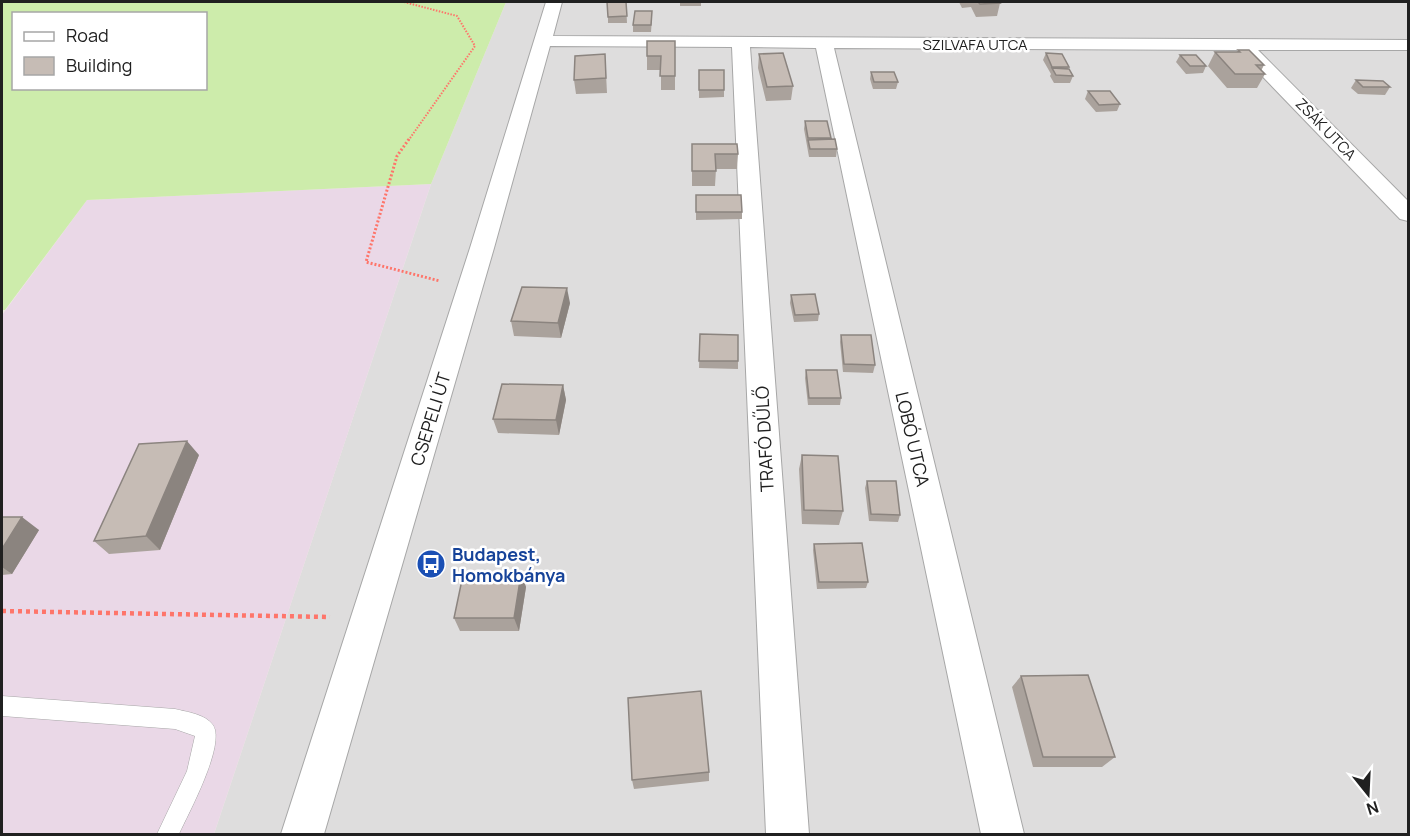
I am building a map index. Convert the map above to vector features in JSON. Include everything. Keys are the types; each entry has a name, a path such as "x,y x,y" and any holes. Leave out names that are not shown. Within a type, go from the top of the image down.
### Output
{"street":[{"name":"CSEPELI ÚT","path":"302,834 470,289 554,2"},
{"name":"SZILVAFA UTCA","path":"542,41 741,44 1408,45"},
{"name":"TRAFÓ DŰLŐ","path":"741,44 786,834"},
{"name":"LOBÓ UTCA","path":"824,44 1003,834"},
{"name":"ZSÁK UTCA","path":"1243,45 1408,214"}],"lane":[{"path":"2,706 175,719 193,723 205,731 205,744 200,762 168,834"}],"path":[{"path":"405,2 457,16 475,46 397,156 366,262 470,289"},
{"path":"2,611 312,616"}],"shaded area":[{"path":"506,2 1408,2 1408,834 214,834 431,184"},
{"path":"431,184 214,834 2,834 2,315 87,200"}],"green space":[{"path":"2,2 506,2 431,184 87,200 5,310 2,310"}],"building":[{"path":"607,2 626,2 627,16 608,17"},
{"path":"978,2 999,2 1000,3 980,4"},
{"path":"635,11 652,11 651,25 633,25"},
{"path":"647,41 675,41 675,76 660,76 661,56 647,56"},
{"path":"1238,50 1249,50 1264,65 1256,65 1265,74 1235,74 1215,52 1240,52"},
{"path":"783,53 793,86 767,87 759,54"},
{"path":"1046,53 1062,54 1069,67 1052,67"},
{"path":"605,54 606,78 574,80 575,56"},
{"path":"1180,55 1196,55 1206,66 1190,66"},
{"path":"1052,68 1069,69 1073,76 1056,75"},
{"path":"699,70 724,70 724,90 699,90"},
{"path":"871,72 894,72 898,82 874,82"},
{"path":"1356,80 1383,81 1390,87 1363,87"},
{"path":"1088,91 1110,91 1120,104 1099,105"},
{"path":"805,121 827,121 831,138 808,138"},
{"path":"835,139 837,149 810,149 808,140"},
{"path":"692,144 737,144 738,154 715,154 716,171 692,171"},
{"path":"696,195 741,195 742,212 696,212"},
{"path":"522,287 567,288 558,323 511,321"},
{"path":"815,294 819,314 795,315 791,295"},
{"path":"700,334 738,335 738,361 699,361"},
{"path":"841,335 871,335 875,365 844,364"},
{"path":"806,370 837,370 841,398 809,398"},
{"path":"502,384 563,385 556,420 493,419"},
{"path":"187,441 146,536 94,541 139,444"},
{"path":"802,455 838,456 843,511 804,510"},
{"path":"867,481 896,481 900,515 871,514"},
{"path":"2,517 22,517 2,549"},
{"path":"862,543 868,582 819,582 814,544"},
{"path":"521,574 514,618 454,618 463,575"},
{"path":"1088,675 1115,757 1043,757 1021,676"},
{"path":"701,691 709,772 632,780 628,698"}],"place":[{"name":"Budapest, Homokbánya","path":"431,564"}]}
